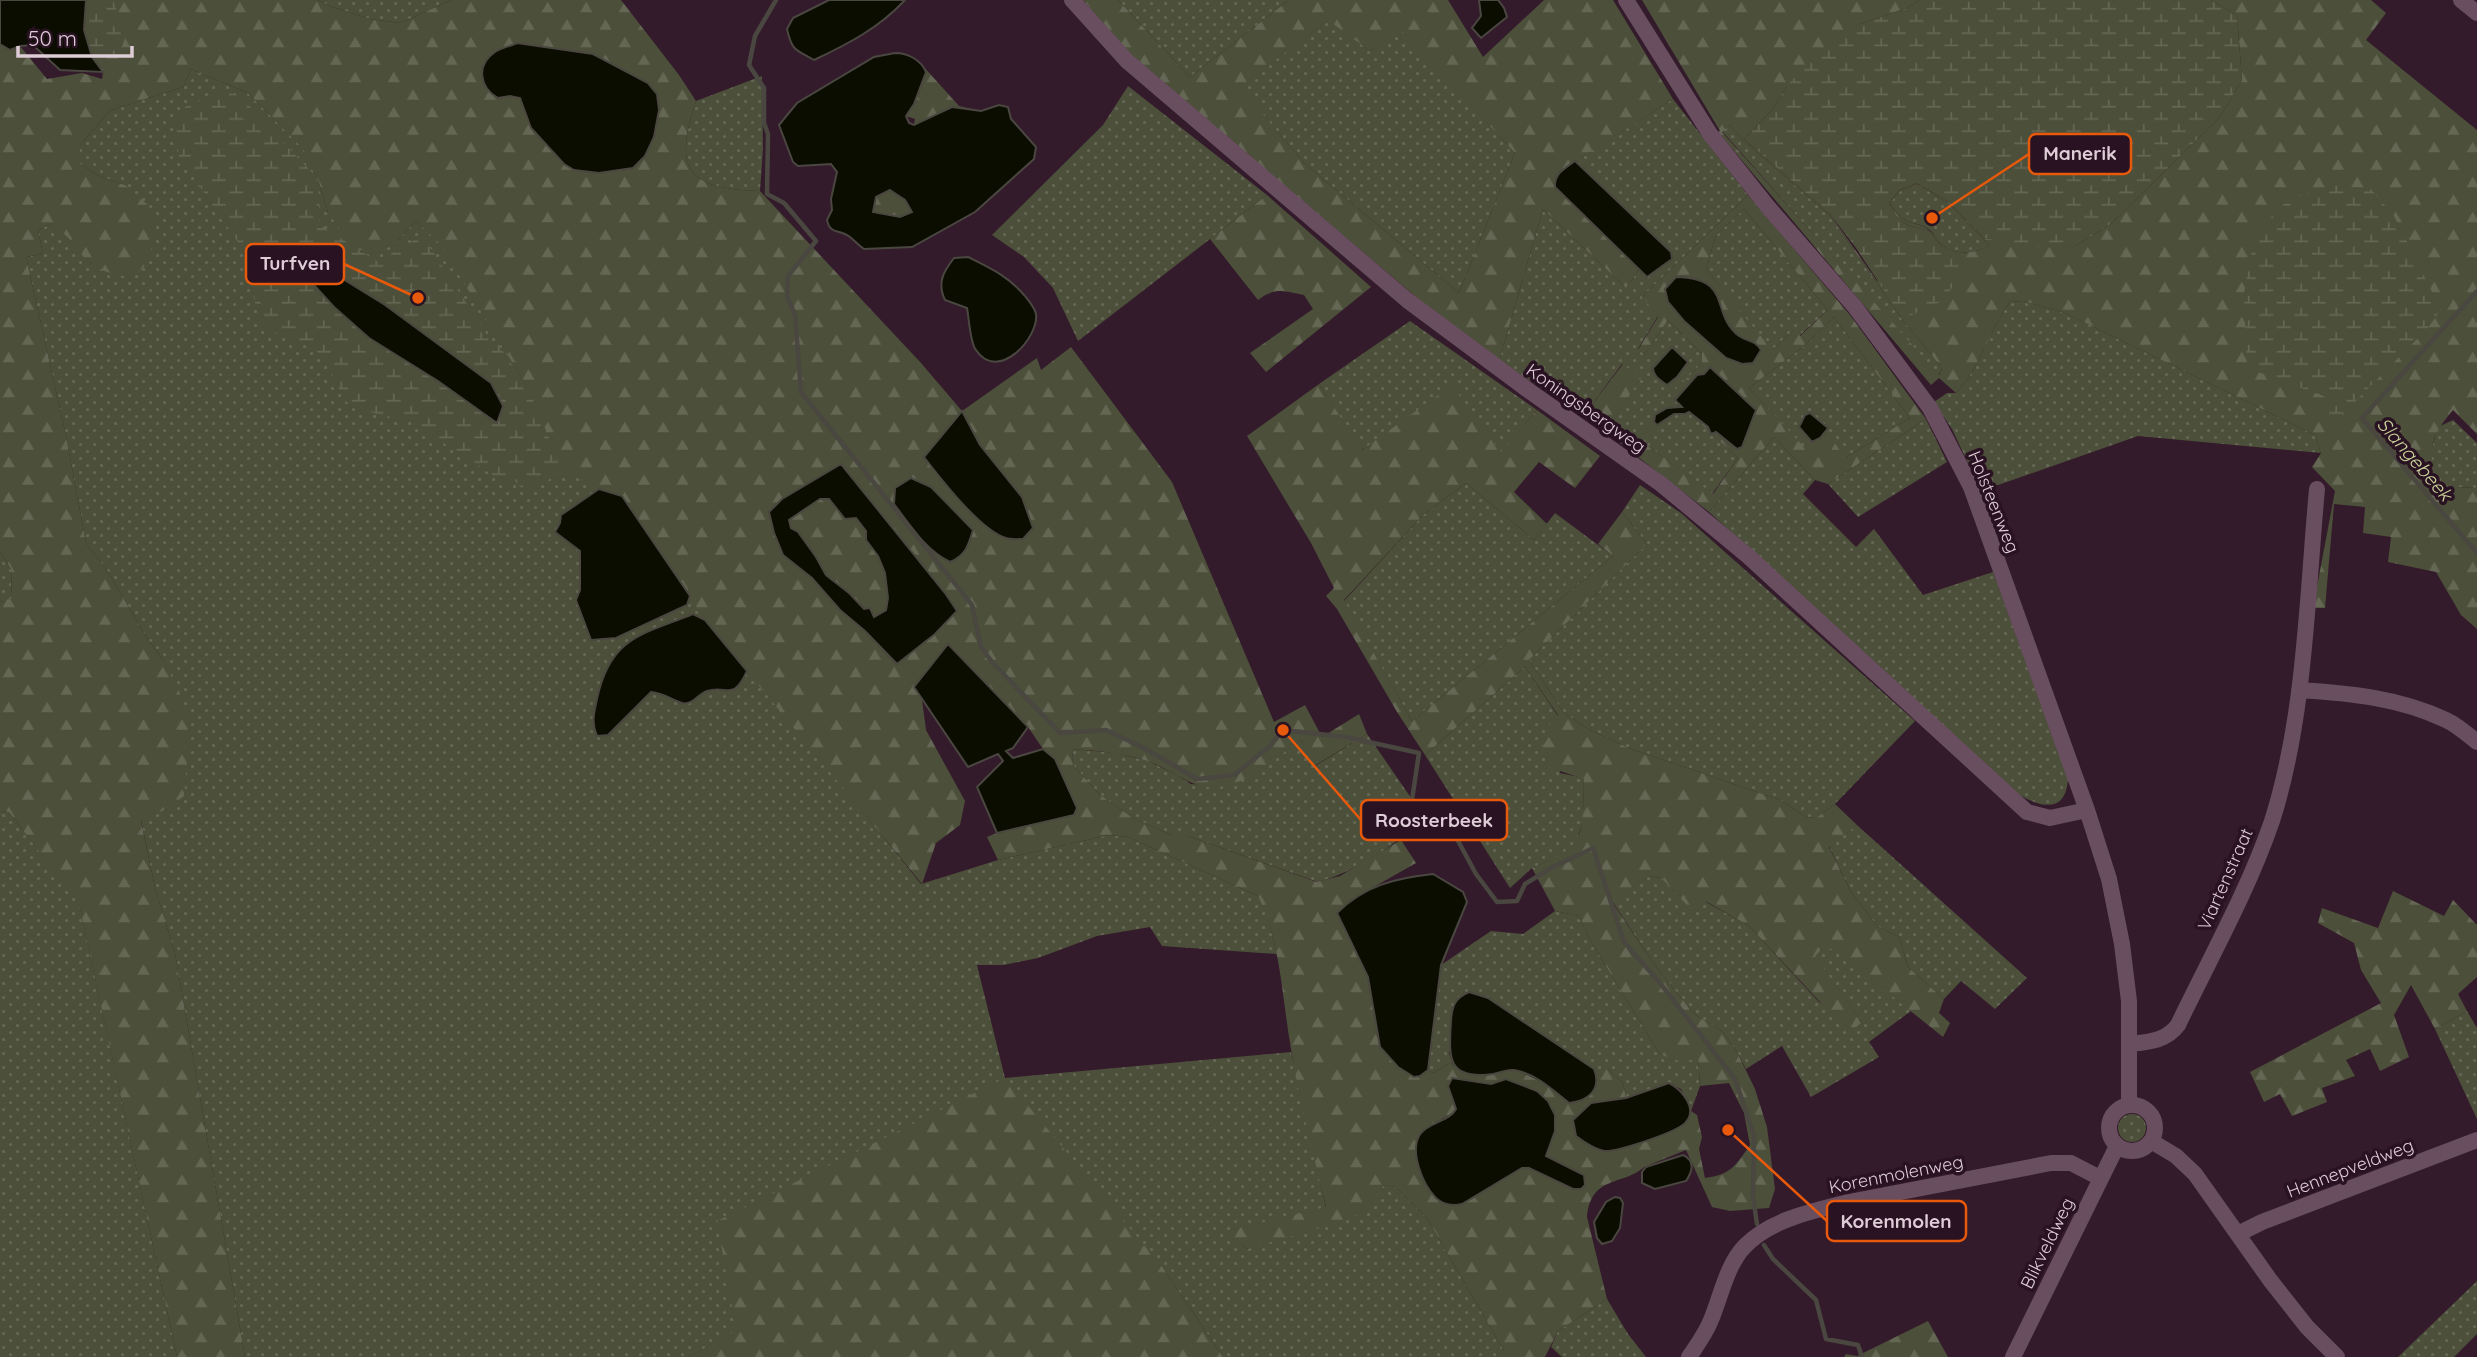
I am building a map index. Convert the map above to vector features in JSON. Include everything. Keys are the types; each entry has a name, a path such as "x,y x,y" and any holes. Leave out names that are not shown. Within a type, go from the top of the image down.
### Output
{"street":[{"name":"Koningsbergweg","path":"1072,0 1127,61 1407,300 1661,484 1748,556 2026,812 2050,818 2087,810"},
{"name":"Holsteenweg","path":"1626,0 1710,134 1768,207 1855,307 1930,408 1972,487 2109,879 2122,944 2129,1000 2129,1105"},
{"path":"2461,0 2477,13"},
{"name":"Viartenstraat","path":"2130,1044 2158,1040 2173,1031 2243,890 2271,822 2292,746 2317,489"},
{"path":"2299,690 2346,693 2398,702 2448,720 2477,742"},
{"path":"2138,1105 2151,1114 2155,1127 2151,1141 2139,1150 2131,1151 2117,1146 2110,1135 2109,1120 2117,1109 2138,1105"},
{"name":"Hennepveldweg","path":"2238,1234 2262,1222 2477,1140"},
{"path":"2151,1141 2176,1156 2195,1174 2270,1280 2307,1326 2337,1357"},
{"name":"Blikveldweg","path":"2013,1357 2117,1146"},
{"name":"Korenmolenweg","path":"1689,1357 1710,1323 1733,1265 1744,1247 1764,1230 1821,1209 1849,1202 2051,1163 2071,1163 2100,1178"}],"green space":[{"path":"86,0 318,0 370,19 401,23 451,0 621,0 696,101 686,144 687,159 692,171 702,180 716,186 760,191 921,363 962,411 1037,358 1041,370 1071,347 1172,482 1274,722 1305,705 1322,737 1359,714 1367,734 1314,766 1301,740 1246,778 1211,787 1200,786 1138,758 1072,749 1073,765 1099,794 1133,818 1171,835 1185,835 1317,882 1340,876 1401,840 1416,863 1351,900 1337,913 1368,977 1380,1047 1398,1067 1414,1077 1428,1070 1433,1073 1452,1062 1453,1065 1492,1074 1517,1070 1546,1084 1569,1103 1597,1078 1594,1069 1608,1069 1623,1083 1626,1098 1590,1103 1605,1151 1636,1145 1685,1124 1691,1111 1697,1115 1702,1137 1699,1149 1705,1178 1714,1177 1732,1168 1750,1145 1744,1113 1729,1083 1700,1086 1698,1057 1678,1061 1659,1053 1590,940 1579,916 1555,911 1532,868 1573,845 1581,826 1584,779 1548,767 1544,752 1545,733 1558,715 1525,667 1425,755 1337,609 1326,596 1334,588 1311,543 1247,436 1319,384 1362,450 1452,385 1501,452 1537,410 1600,456 1575,488 1539,462 1514,492 1547,524 1534,540 1466,483 1424,514 1344,600 1412,721 1613,556 1598,544 1622,512 1647,544 1529,660 1563,712 1588,729 1629,748 1780,800 1808,818 1817,817 1835,804 1857,825 1829,847 1851,892 1877,926 1899,937 1908,967 1944,999 1939,1013 1950,1023 1943,1037 1833,949 1822,949 1815,956 1862,1022 1849,1033 1749,926 1707,902 1692,910 1661,878 1649,876 1612,902 1654,964 1694,1014 1723,1032 1737,1052 1755,1089 1767,1127 1775,1189 1769,1208 1730,1211 1712,1207 1686,1150 1601,1188 1590,1204 1587,1217 1607,1299 1558,1331 1545,1357 1504,1357 1504,1351 1427,1218 1396,1187 1384,1185 1365,1209 1348,1220 1247,1249 1228,1231 1326,1207 1298,1089 1272,933 1258,896 1128,837 1109,835 998,860 987,837 997,833 1055,759 948,644 914,687 922,700 926,730 965,801 960,825 936,843 922,884 705,620 622,496 599,489 562,470 529,390 441,245 416,221 395,243 377,254 350,245 328,212 318,179 303,149 248,93 191,69 183,87 111,110 80,145 80,164 99,176 125,185 149,206 155,234 148,263 133,277 105,271 84,258 67,236 48,225 38,230 43,254 26,257 65,431 86,543 108,572 163,660 179,691 190,727 184,796 167,809 141,821 155,888 175,953 245,1357 177,1357 79,904 9,812 0,811 0,602 12,598 11,569 0,551 0,43 20,46 47,79 82,73 102,79 103,72","holes":["962,411 980,445 1022,497 1006,538 962,501 924,457","840,464 957,611 896,664 865,631 840,610 812,578 783,555 770,512 781,499","1452,1078 1491,1084 1507,1079 1555,1131 1546,1156 1573,1189 1529,1168 1522,1168 1462,1204 1434,1188 1419,1167 1417,1143 1456,1109"]},
{"path":"86,0 113,0 126,35 115,67 103,72 92,58 84,30"},
{"path":"318,0 451,0 401,23 370,19"},
{"path":"1083,0 1118,0 1190,77 1289,0 1448,0 1483,57 1544,0 1613,0 1673,99 1559,172 1555,187 1639,270 1626,288 1543,209 1499,361 1422,302 1131,56","holes":["1328,20 1370,51 1401,30 1515,153 1459,293 1304,163 1240,87"]},
{"path":"1118,0 1289,0 1190,77"},
{"path":"1642,0 1919,0 1907,8 1860,24 1786,87 1772,110 1744,139 1830,214 1877,281 1957,259 1942,247 1929,231 1907,225 1896,216 1889,203 1899,190 1917,183 1949,202 1984,238 2072,248 2111,224 2220,117 2242,80 2237,15 2211,0 2371,0 2386,13 2366,40 2477,130 2477,434 2453,410 2435,437 2432,463 2437,486 2477,488 2477,629 2461,615 2436,572 2388,562 2391,537 2363,533 2365,507 2334,504 2325,608 2313,608 2335,491 2312,467 2321,453 2315,435 2065,313 2023,301 2010,302 1972,372 1956,393 1939,378 1931,385 1718,132 1720,131","holes":["1730,125 1742,139 1830,216 1902,319 1942,368 1939,375 1722,132","1917,184 1948,203 1989,245 1971,252 1952,250 1941,244 1925,227 1901,217 1890,203 1900,191"]},
{"path":"1919,0 2211,0 2237,15 2242,80 2220,117 2111,224 2072,248 2032,247 1984,238 1949,202 1917,183 1899,190 1889,203 1896,216 1907,225 1929,231 1942,247 1969,265 1942,301 1903,319 1830,214 1744,139 1772,110 1786,87 1815,54 1860,24 1907,8"},
{"path":"1329,19 1370,51 1401,29 1515,153 1459,293 1304,163 1239,87"},
{"path":"923,66 959,106 981,111 952,107 914,125 915,119 906,116 915,103 926,72"},
{"path":"191,69 248,93 304,149 318,179 328,212 395,243 416,221 442,245 529,390 622,496 690,596 921,884 998,860 1109,835 1128,837 1258,896 1267,914 1277,954 1162,946 1150,927 1097,936 1038,958 1004,965 977,965 1005,1078 1291,1052 1326,1208 1229,1231 1247,1249 1375,1195 1384,1185 1396,1187 1427,1218 1504,1351 1504,1357 1223,1357 1163,1268 736,1331 689,1357 245,1357 175,953 155,888 141,820 167,809 163,660 108,572 86,543 65,431 26,257 43,254 38,230 48,225 62,229 91,264 125,185 99,176 80,164 80,145 111,110 183,87"},
{"path":"762,76 763,149 760,191 716,186 702,180 692,171 687,159 686,144 696,101"},
{"path":"1128,86 1267,195 1078,341 1053,288 1024,257 992,235 1103,125"},
{"path":"225,90 244,100 318,179 320,225 378,262 422,235 491,341 498,344 529,390 562,470 528,495 515,481 505,483 411,422 353,408 344,399 316,350 277,334 259,318 241,247 179,156 175,125 185,107","holes":["313,284 362,291 420,329 491,383 497,423 438,381 369,338"]},
{"path":"1673,99 1748,195 1642,297 1658,316 1638,349 1645,354 1668,320 1702,354 1702,363 1671,395 1738,458 1712,494 1646,444 1650,419 1636,442 1611,421 1640,379 1622,364 1584,415 1499,361 1543,209 1626,288 1639,270 1647,276 1671,259 1671,252 1575,161"},
{"path":"1730,125 1742,139 1830,216 1902,319 1942,368 1938,376 1722,131"},
{"path":"1917,184 1948,203 1989,245 1971,252 1952,250 1941,244 1925,227 1901,217 1890,203 1900,191"},
{"path":"2331,185 2371,189 2394,216 2441,310 2427,329 2336,421 2327,414 2334,400 2247,368 2244,293 2255,233 2289,199"},
{"path":"889,189 905,200 912,212 900,217 873,212 876,197"},
{"path":"1267,195 1371,287 1266,372 1250,353 1313,309 1304,295 1275,291 1258,300 1210,239"},
{"path":"1748,195 1850,315 1926,419 1828,484 1815,480 1774,437 1709,512 1584,415 1623,364 1641,378 1611,422 1635,442 1649,419 1660,430 1646,444 1713,494 1738,458 1670,395 1702,363 1702,354 1668,320 1645,354 1638,350 1658,317 1642,297","holes":["1744,209 1828,310 1800,336 1796,328 1772,350 1706,269 1716,235","1834,317 1910,418 1845,458 1825,429 1804,447 1749,388 1804,346"]},
{"path":"1744,209 1828,310 1799,336 1795,329 1771,351 1706,269 1716,235"},
{"path":"2023,301 2065,313 2315,435 2321,453 2138,436 1981,491 1952,429 1934,402 1947,393 1956,393 1965,383 2010,302"},
{"path":"1834,317 1910,418 1845,458 1804,448 1749,388 1804,346"},
{"path":"1410,321 1537,410 1501,453 1375,443 1361,450 1319,384"},
{"path":"1926,419 1947,462 1858,517 1828,484"},
{"path":"2453,420 2477,443 2477,488 2436,486 2430,454 2438,427"},
{"path":"1774,437 1815,480 1803,494 1856,547 1874,529 1923,595 1993,572 2068,777 2067,789 2058,802 2044,805 2018,794 1709,512"},
{"path":"1466,483 1534,540 1555,513 1613,556 1412,721 1344,601 1424,514"},
{"path":"1640,485 1681,513 1915,721 1835,804 1817,817 1808,818 1780,800 1629,748 1588,729 1563,712 1529,660 1647,544 1622,512"},
{"path":"820,499 829,499 845,519 856,518 866,531 866,540 878,556 885,573 888,598 886,610 874,617 826,575 798,532 791,528 789,520"},
{"path":"0,551 11,569 12,599 0,602"},
{"path":"1525,667 1558,716 1560,773 1584,778 1583,821 1576,843 1559,857 1532,868 1510,888 1425,755"},
{"path":"1367,734 1418,808 1417,826 1358,866 1318,882 1185,835 1171,835 1133,818 1099,794 1073,765 1072,749 1116,753 1148,761 1191,784 1221,786 1250,775 1301,740 1315,766"},
{"path":"0,811 9,812 79,903 177,1357 0,1357"},
{"path":"1857,825 2027,978 1995,1009 1961,981 1944,999 1908,967 1899,937 1877,926 1851,892 1829,846"},
{"path":"1649,876 1661,878 1692,909 1706,902 1749,926 1819,1002 1862,1022 1814,956 1822,949 1833,948 1911,1011 1869,1042 1879,1057 1811,1097 1782,1046 1746,1069 1723,1032 1694,1014 1654,964 1612,901"},
{"path":"2393,891 2444,916 2453,900 2477,925 2477,977 2458,994 2467,1011 2435,1029 2411,985 2394,1015 2409,1057 2380,1071 2370,1049 2346,1060 2355,1076 2322,1088 2327,1102 2292,1116 2280,1094 2264,1102 2250,1072 2381,1003 2361,970 2354,943 2318,923 2322,908 2378,928"},
{"path":"1555,911 1579,916 1590,940 1659,1053 1698,1057 1700,1086 1691,1111 1681,1089 1669,1083 1626,1098 1623,1083 1608,1069 1594,1069 1488,998 1469,992 1449,1053 1452,1062 1433,1073 1428,1070 1441,965 1491,931 1523,934"},
{"path":"2467,1011 2477,1028 2477,1119 2435,1029"},
{"path":"1005,1078 1163,1268 1223,1357 689,1357 736,1330 717,1221"},
{"path":"2132,1114 2142,1118 2146,1128 2142,1138 2132,1142 2122,1138 2118,1128 2122,1118"},
{"path":"2477,1281 2477,1334 2454,1357 2398,1357"},
{"path":"1607,1299 1628,1334 1646,1357 1562,1357 1551,1347 1558,1331"},
{"path":"1928,1321 1948,1357 1844,1357 1846,1354 1857,1356"}],"shaded area":[{"path":"0,0 86,0 84,30 92,57 103,72 60,70 33,45 10,50 0,44"},
{"path":"829,0 905,0 885,19 839,48 814,60 795,49 787,29 793,18"},
{"path":"1479,0 1498,0 1507,17 1481,38 1472,28 1481,16"},
{"path":"517,43 593,54 648,83 657,94 659,110 654,137 645,156 633,168 599,173 574,170 564,164 531,128 520,98 498,98 484,82 483,69 489,57"},
{"path":"905,54 914,58 924,68 926,72 914,104 906,116 909,123 914,125 952,107 981,111 999,105 1008,107 1011,119 1036,147 1034,159 975,212 912,247 864,249 846,235 830,228 827,220 832,210 831,199 837,172 831,164 798,166 793,162 779,125 797,103 874,57","holes":["890,190 905,200 912,212 900,217 873,212 876,197"]},
{"path":"1575,161 1671,252 1672,259 1647,277 1555,187 1558,175"},
{"path":"968,257 1012,283 1032,305 1036,314 1035,324 1024,345 1005,359 995,362 985,359 974,347 967,308 945,300 941,288 944,273 954,258"},
{"path":"326,271 385,305 491,383 503,406 497,423 438,381 369,338 334,307 313,284"},
{"path":"1676,277 1706,283 1714,290 1730,327 1761,350 1753,363 1742,364 1726,358 1684,321 1668,302 1665,289"},
{"path":"1672,347 1688,362 1667,385 1659,380 1653,368"},
{"path":"1710,367 1756,410 1742,447 1737,449 1716,432 1711,434 1708,427 1689,412 1674,414 1657,425 1654,422 1655,415 1667,408 1682,407 1675,400 1697,375 1704,374"},
{"path":"962,411 980,445 1022,497 1033,528 1023,539 1006,538 985,525 962,503 924,457"},
{"path":"1810,413 1828,428 1820,438 1812,442 1799,427 1805,415"},
{"path":"841,464 957,611 935,634 897,664 840,610 812,578 783,555 769,512 782,499","holes":["820,499 829,499 845,519 856,518 866,531 866,540 878,556 885,573 888,598 886,610 874,617 870,608 864,609 826,575 798,532 791,528 789,520"]},
{"path":"911,478 931,487 973,530 966,549 950,562 926,544 894,504 895,488"},
{"path":"599,489 622,496 690,596 687,605 616,638 591,640 576,600 580,590 580,551 555,532 561,515"},
{"path":"693,614 705,620 747,671 742,681 733,690 714,689 686,703 651,692 608,735 597,736 594,713 597,699 603,678 619,650 643,634"},
{"path":"948,644 1028,727 1013,748 1006,751 1013,758 1043,749 1055,759 1077,808 1074,815 997,833 977,787 1003,761 998,754 968,767 914,687"},
{"path":"1433,874 1463,892 1467,902 1441,965 1428,1070 1414,1077 1398,1067 1380,1047 1368,977 1337,913 1358,896 1381,885"},
{"path":"1469,992 1488,998 1594,1069 1596,1083 1592,1093 1582,1100 1569,1103 1543,1083 1522,1072 1511,1070 1478,1075 1459,1069 1451,1055 1451,1016 1457,1000"},
{"path":"1452,1078 1491,1084 1506,1079 1537,1091 1548,1101 1555,1115 1555,1131 1546,1156 1584,1175 1585,1185 1581,1189 1573,1189 1529,1168 1522,1168 1462,1204 1448,1204 1439,1200 1422,1176 1416,1148 1421,1133 1456,1109 1448,1086"},
{"path":"1669,1083 1683,1094 1689,1105 1689,1117 1681,1126 1647,1141 1604,1151 1576,1136 1573,1120 1591,1103 1626,1098"},
{"path":"1683,1155 1691,1163 1686,1181 1655,1189 1642,1183 1642,1172 1646,1167"},
{"path":"1615,1197 1620,1198 1623,1203 1620,1228 1612,1241 1602,1244 1597,1238 1594,1222 1606,1202"}],"waterway":[{"path":"776,0 755,36 749,65 764,88 764,123 768,134 767,194 784,203 816,241 788,276 787,296 795,315 801,392 972,605 981,647 992,662 1060,733 1106,730 1144,748 1197,779 1234,775 1270,746 1283,730 1346,737 1419,753 1412,800 1450,826 1476,874 1497,902 1517,901 1525,884 1593,848 1624,942 1660,983 1735,1079 1754,1135 1753,1197 1757,1224"},
{"name":"Slangebeek","path":"2477,291 2362,418 2477,553"},
{"path":"1764,1245 1773,1259 1816,1300 1826,1339 1858,1345 1862,1357"}],"place":[{"name":"Manerik","path":"1932,218"},
{"name":"Turfven","path":"418,298"},
{"name":"Roosterbeek","path":"1283,730"},
{"name":"Korenmolen","path":"1728,1130"}]}
